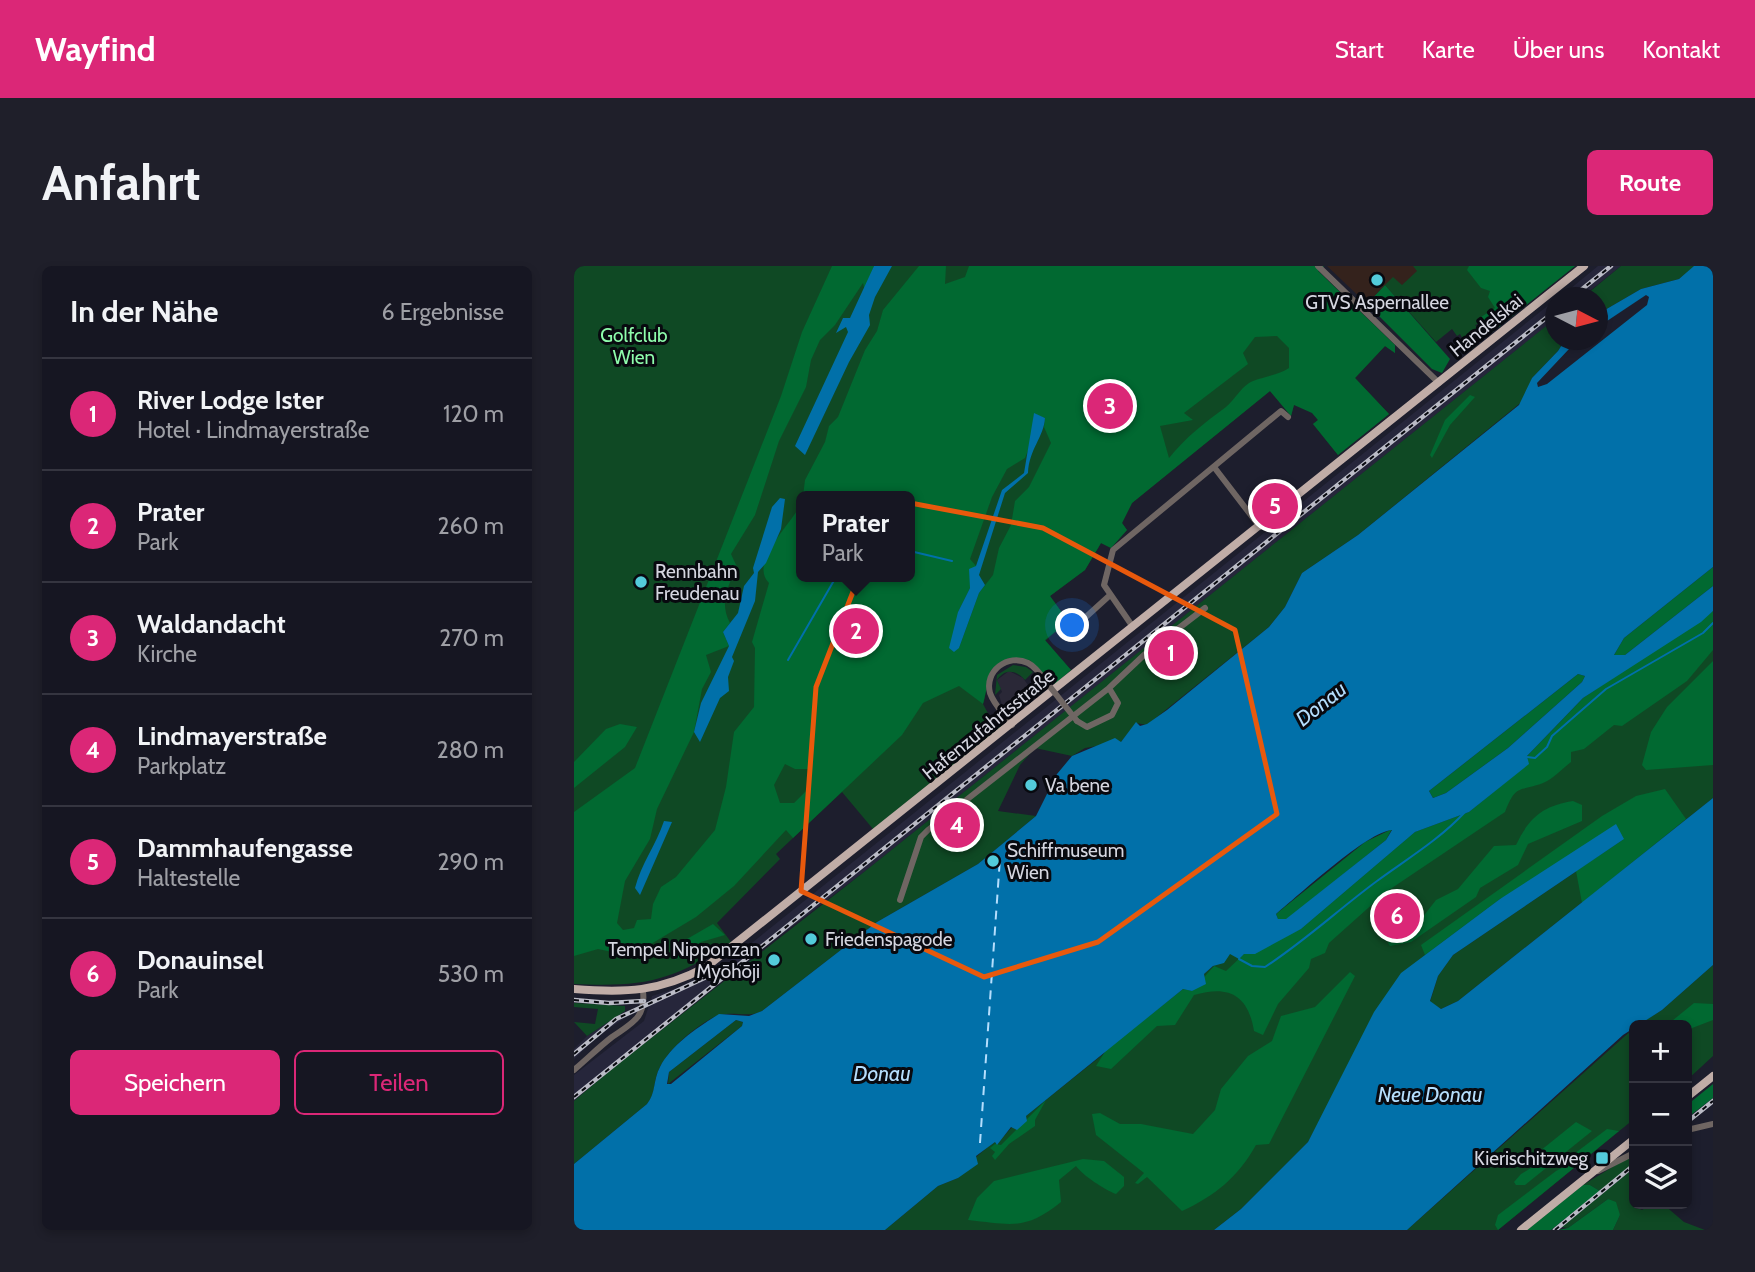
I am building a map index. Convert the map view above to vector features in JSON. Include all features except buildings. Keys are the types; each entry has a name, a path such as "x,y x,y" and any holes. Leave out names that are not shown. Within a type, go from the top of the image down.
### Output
{"main road":[{"name":"Handelskai","path":"1439,383 1584,266"},
{"name":"Hafenzufahrtsstraße","path":"574,989 643,991 684,979 706,967 1439,383"},
{"path":"1692,1093 1713,1076"},
{"path":"1521,1230 1629,1143"}],"street":[{"path":"1318,266 1439,383"},
{"path":"1133,627 1104,585 1112,550 1282,411 1288,417"},
{"path":"1214,467 1260,527"},
{"path":"1076,626 1110,596"},
{"path":"900,900 920,837 998,772 1109,688 1144,655 1205,608"},
{"path":"1012,725 991,696 990,681 998,667 1013,660 1027,663 1077,721 1087,727 1112,715 1118,703 1109,688"},
{"path":"574,1070 615,1035 634,1024 643,1010 643,991"},
{"path":"1692,1129 1713,1124"},
{"path":"1593,1173 1629,1155"}],"highlighted area":[{"path":"889,499 1043,528 1235,630 1277,814 1098,942 984,977 801,891 816,687"}],"shaded area":[{"name":"GTVS Aspernallee","path":"1327,266 1429,266 1394,295 1385,285 1367,304"},
{"path":"1598,266 1621,266 1595,287 1572,287"},
{"path":"1545,308 1545,327 864,872 703,994 574,1101 574,1075 644,1021 652,996 681,987 728,962"},
{"path":"1009,671 1023,678 1035,695 1011,714 1002,705 999,695 1002,692 997,680"},
{"path":"625,1011 628,1016 599,1035 574,1059 574,1049 587,1036"},
{"path":"1629,1167 1629,1172 1558,1230 1551,1230"}],"green space":[{"name":"Golfclub Wien","path":"574,266 1324,266 1318,271 1395,345 1395,353 1385,346 1355,378 1389,414 1338,455 1313,424 1318,420 1302,399 1294,405 1291,416 1270,391 1132,503 1122,523 1127,530 1111,548 1101,543 1085,570 1050,596 1068,621 1045,641 1071,670 1053,684 1038,669 1019,658 1001,659 994,665 988,677 983,704 991,719 999,719 1003,725 873,829 842,792 776,854 780,859 717,923 731,942 674,974 638,983 574,984"},
{"path":"832,266 874,266 865,291 863,283 835,325 820,340 811,360 806,387 779,441 755,515 731,554 737,567 725,602 730,623 723,632 729,646 706,655 711,672 702,689 694,732 657,809 650,839 625,881 617,923 623,930 634,928 637,920 651,919 653,904 661,887 676,877 715,830 726,787 734,732 754,707 755,648 752,642 769,583 764,574 764,564 774,542 796,512 796,582 915,582 915,491 804,491 805,480 825,442 829,426 838,417 865,350 877,331 883,310 919,266 946,266 945,284 965,277 969,266 1324,266 1318,271 1395,345 1395,353 1385,346 1355,378 1389,414 1338,455 1313,424 1318,420 1312,413 1294,405 1291,416 1270,391 1132,503 1122,523 1127,530 1111,548 1101,543 1085,570 1050,596 1068,621 1045,640 1071,670 1056,683 1053,684 1030,660 1009,658 991,670 983,704 959,686 923,703 902,735 793,838 786,830 734,886 696,917 631,956 598,949 574,956 574,812 635,768 781,396 802,332","holes":["1277,336 1289,348 1289,368 1249,383 1169,458 1160,426 1193,420 1184,413 1248,364 1243,353 1255,337","1034,414 1045,418 1044,427 1051,443 1029,487 1015,501 1011,525 999,548 993,575 979,593 959,648 958,612 970,588 976,566 970,559 992,497 1007,469 1025,458 1031,443","785,764 795,769 808,769 807,790 794,803 780,803 774,785"]},
{"path":"1413,266 1575,266 1545,287 1545,290 1487,336 1478,324 1475,325 1480,330 1471,337 1477,345 1469,351 1460,334 1457,336 1452,329 1436,342 1385,285 1393,277 1402,285 1417,271"},
{"path":"1469,266 1575,266 1549,287 1545,287 1545,290 1495,330 1488,330 1481,317 1495,308 1488,297 1490,291 1481,288 1467,270"},
{"path":"1621,266 1695,266 1679,279 1641,289 1608,308 1608,287 1595,287"},
{"path":"1385,285 1450,359 1442,373 1432,369 1367,304"},
{"path":"1545,327 1545,350 1559,350 1532,378 1524,400 1358,535 1302,573 1285,607 1269,627 1147,725 1136,723 1121,742 1085,748 1072,756 1035,748 1020,765 998,811 1036,816 978,864 877,922 762,1011 720,1015 691,1033 675,1046 663,1061 647,1104 574,1164 574,1101"},
{"path":"1470,395 1475,397 1450,425 1432,458 1430,455 1445,420"},
{"path":"1713,567 1713,586 1625,655 1614,655 1624,638"},
{"path":"1713,611 1713,798 1458,1001 1441,1009 1430,1002 1438,976 1453,955 1624,839 1500,899 1336,1091 1308,1142 1241,1209 1214,1230 885,1230 938,1186 958,1178 976,1157 995,1141 997,1144 1012,1127 1230,953 1244,954 1415,832 1469,812"},
{"path":"1713,611 1713,650 1687,681 1622,726 1614,725 1584,749 1571,752 1571,762 1554,776 1543,783 1516,792 1505,812 1386,892 1329,943 1325,953 1311,959 1309,968 1278,1004 1263,1035 1254,1031 1247,1008 1234,995 1217,991 1206,992 1194,995 1175,1025 1157,1026 1111,1069 1096,1066 1106,1050 1183,989 1192,991 1214,966 1226,971 1244,954 1301,929 1415,832 1469,812 1528,764 1527,756 1583,698"},
{"path":"1713,661 1713,765 1646,770 1642,765 1651,732 1667,707"},
{"path":"1013,665 1026,667 1033,672 1025,680 1014,672 1003,674 997,680 1001,689 995,695 997,675"},
{"path":"1578,674 1585,676 1582,682 1508,748 1446,793 1433,798 1429,791"},
{"path":"620,724 637,727 625,747 574,788 574,762 606,729"},
{"path":"1665,789 1686,819 1582,903 1576,871 1624,839 1500,899 1425,955 1421,945 1602,816 1636,796"},
{"path":"1573,801 1582,805 1582,821 1528,844 1518,865 1480,888 1476,897 1411,942 1390,946 1388,943 1393,936 1411,932 1436,900 1458,889 1494,846 1516,845 1526,827 1538,815 1553,806"},
{"path":"1392,829 1386,840 1286,920 1278,919 1276,914 1365,842"},
{"path":"713,924 725,935 701,942 675,960 680,943"},
{"path":"1713,965 1713,1056 1692,1075 1692,1020 1646,1020 1662,1010"},
{"path":"1350,972 1355,976 1269,1144 1256,1145 1233,1176 1205,1199 1182,1211 1147,1177 1138,1184 1135,1183 1144,1173 1096,1135 1092,1114 1100,1113 1120,1124 1141,1124 1193,1134 1215,1110 1221,1089 1248,1056 1272,1041 1281,1016 1315,1007"},
{"path":"574,1003 625,1006 625,1011 587,1036 574,1022 595,1024 598,1009 574,1007"},
{"path":"1694,1003 1713,1004 1713,1020 1692,1028 1692,1020 1673,1020"},
{"path":"736,1020 743,1022 742,1026 668,1084 669,1072"},
{"path":"1629,1032 1629,1123 1498,1230 1407,1230"},
{"path":"1713,1084 1713,1098 1692,1114 1692,1101"},
{"path":"1046,1100 1035,1120 1035,1126 1009,1144 995,1160 992,1156 995,1152 990,1148 995,1144 1001,1145"},
{"path":"1576,1122 1592,1131 1525,1185 1516,1185 1514,1182 1521,1174 1544,1160 1540,1151"},
{"path":"1607,1129 1619,1131 1498,1230 1495,1225 1498,1215 1569,1164 1570,1157"},
{"path":"1629,1157 1629,1167 1600,1191 1590,1185 1583,1185"},
{"path":"1083,1159 1104,1161 1124,1177 1124,1186 1116,1194 1094,1182 1076,1166 1059,1180 1061,1202 1038,1217 1008,1224 968,1220 977,1198 994,1181"},
{"path":"1629,1172 1629,1209 1669,1209 1684,1222 1705,1230 1613,1230 1620,1215 1608,1199 1568,1228 1562,1227"},
{"path":"1583,1185 1590,1185 1600,1191 1551,1230 1527,1230"},
{"path":"1608,1199 1616,1202 1620,1215 1613,1230 1558,1230 1568,1228"}],"water":[{"path":"874,266 892,266 875,297 869,315 870,325 849,362 805,455 795,446 848,332 846,327 836,333 843,318 850,318"},
{"name":"Donau","path":"1694,266 1713,266 1713,567 1624,638 1614,655 1625,655 1713,586 1713,611 1701,622 1583,698 1527,756 1529,764 1469,812 1415,832 1301,929 1255,954 1244,954 1239,959 1230,954 1224,963 1213,966 1204,974 1206,984 1192,991 1183,989 1026,1116 1027,1121 1017,1130 1011,1127 997,1145 995,1142 976,1156 978,1164 958,1178 938,1186 885,1230 574,1230 574,1164 647,1104 660,1067 671,1051 686,1037 719,1014 749,1016 762,1011 877,922 978,864 1036,816 1057,774 1072,756 1115,738 1121,742 1136,722 1140,726 1147,724 1167,710 1269,627 1285,607 1302,573 1358,535 1519,405 1532,378 1559,350 1568,350 1537,383 1538,387 1547,384 1590,350 1608,350 1608,336 1647,305 1649,297 1646,295 1608,320 1608,308 1641,289 1679,279","holes":["1578,674 1585,676 1582,682 1508,748 1446,793 1433,798 1429,791","1392,830 1386,840 1286,919 1278,919 1276,914 1351,852 1381,833","736,1020 743,1022 742,1026 671,1084 667,1084 669,1072"]},
{"path":"1034,413 1045,418 1028,473 1005,493 979,575 985,585 979,593 959,648 954,652 949,648 958,612 970,588 969,569 976,566 1002,490 1024,473"},
{"path":"780,498 785,499 781,529 766,563 758,572 755,601 732,657 734,661 728,677 729,691 720,698 700,742 694,732 701,703 729,646 723,632 738,613 744,586 754,573 753,568 772,507"},
{"name":"Neue Donau","path":"1713,798 1713,965 1662,1010 1646,1020 1629,1020 1629,1031 1407,1230 1214,1230 1241,1209 1308,1142 1374,1012 1401,973 1500,899 1616,824 1624,839 1453,955 1438,976 1430,1001 1441,1009 1458,1001"},
{"path":"664,821 672,822 640,895 635,888"}],"waterway":[{"path":"915,552 952,561"},
{"path":"788,660 833,582"},
{"path":"1527,757 1535,758 1547,747 1552,736 1606,689 1703,633 1713,623"},
{"path":"1239,959 1252,966 1265,967 1434,840 1465,812"}],"ferry route":[{"path":"980,1143 1000,858"}],"railway":[{"path":"1585,287 1611,266"},
{"path":"574,1097 1545,319"},
{"path":"574,1054 616,1019 713,974"},
{"path":"574,1000 609,1003 644,1001"},
{"path":"1692,1118 1713,1101"},
{"path":"1555,1230 1629,1169"}],"place":[{"name":"GTVS Aspernallee","path":"1377,280"},
{"name":"Waldandacht","path":"1110,406"},
{"name":"Dammhaufengasse","path":"1275,506"},
{"name":"Rennbahn Freudenau","path":"641,582"},
{"name":"Prater","path":"856,631"},
{"name":"River Lodge Ister","path":"1171,653"},
{"name":"Va bene","path":"1031,785"},
{"name":"Lindmayerstraße","path":"957,825"},
{"name":"Schiffmuseum Wien","path":"993,861"},
{"name":"Donauinsel","path":"1397,916"},
{"name":"Friedenspagode","path":"811,939"},
{"name":"Tempel Nipponzan Myōhōji","path":"774,960"},
{"name":"Kierischitzweg","path":"1602,1158"}]}
